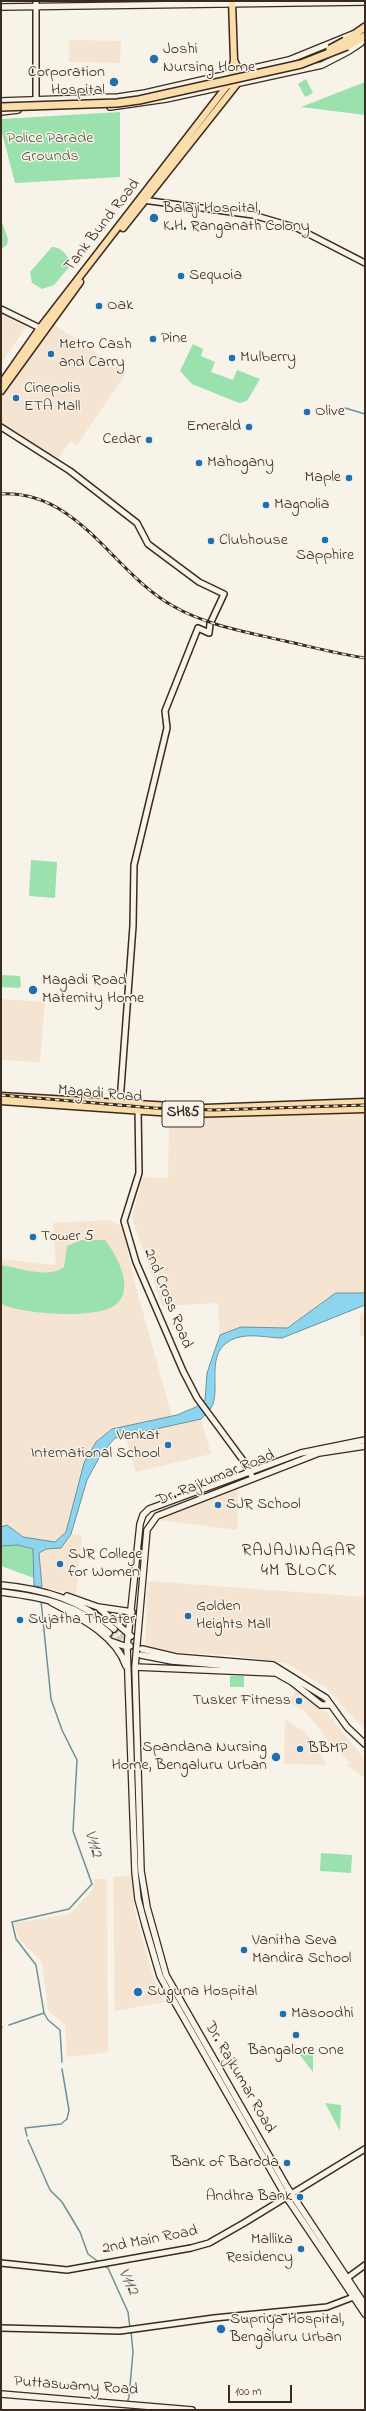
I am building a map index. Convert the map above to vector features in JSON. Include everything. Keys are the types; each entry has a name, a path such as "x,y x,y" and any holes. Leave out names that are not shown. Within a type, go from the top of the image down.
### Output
{"highway":[{"path":"1,107 117,103 139,100 301,64 346,44 362,35 365,26"},
{"path":"1,102 116,99 140,96 315,57 346,44"}],"main road":[{"path":"227,86 234,60 232,2"},
{"path":"1,7 36,4 365,2"},
{"path":"1,102 131,95 289,60 343,36 362,35 361,43 322,66 122,106 36,109 1,112"},
{"path":"1,391 86,274 143,200 237,84 239,71 234,60"},
{"name":"Tank Bund Road","path":"1,384 40,328 143,200 227,86"},
{"path":"218,88 219,96"},
{"name":"Magadi Road","path":"1,1096 138,1104 248,1108 365,1102"},
{"name":"Magadi Road","path":"1,1101 138,1112 243,1114 365,1109"},
{"name":"Dr. Rajkumar Road","path":"365,1440 301,1453 157,1516 151,1522 145,1544 135,1667 141,1871 147,1907 166,1975 288,2194 346,2279 365,2314"},
{"name":"Dr. Rajkumar Road","path":"365,1446 319,1453 149,1509 143,1515 137,1543 132,1612 127,1647 135,1872 138,1899 160,1976 288,2194 356,2297 365,2305"},
{"path":"1,1585 29,1587 78,1599 98,1607 132,1612"},
{"path":"1,1592 32,1596 76,1609 112,1631 88,1610 54,1594"},
{"path":"45,1599 77,1616 107,1639 121,1655 128,1672"},
{"path":"98,1607 129,1634 136,1643 127,1647 107,1639"},
{"path":"329,1705 321,1704 278,1672 254,1666 164,1660 142,1652 176,1657 273,1665 326,1698 329,1705 365,1744"},
{"path":"135,1667 183,1670 278,1672"},
{"name":"Puttaswamy Road","path":"1,2394 192,2410"}],"street":[{"path":"36,4 36,109"},
{"path":"143,200 253,215 296,228 365,263"},
{"path":"1,309 40,328"},
{"path":"1,427 70,471 137,523 148,544 199,582 224,594 210,624 209,633 198,628 165,711 166,728 136,852 120,1102"},
{"name":"2nd Cross Road","path":"138,1104 139,1173 124,1221 136,1262 156,1311 197,1398 252,1475"},
{"name":"2nd Main Road","path":"1,2263 67,2270 191,2248 209,2242 365,2149"},
{"path":"346,2279 365,2265"},
{"path":"1,2328 74,2331 140,2328 327,2307 356,2297"}],"shaded area":[{"path":"69,40 121,41 120,63 69,62"},
{"path":"1,314 26,327 1,363"},
{"path":"50,322 126,373 77,445 70,441 57,461 1,423 1,393"},
{"path":"1,999 45,1002 40,1062 1,1060"},
{"path":"365,1111 365,1293 336,1293 287,1327 241,1327 220,1335 218,1303 162,1306 132,1217 140,1189 140,1177 168,1178 169,1116"},
{"path":"108,1220 122,1226 135,1284 172,1416 112,1429 84,1463 66,1532 55,1542 23,1537 7,1525 1,1527 1,1259 56,1265 53,1223"},
{"path":"365,1311 365,1336 360,1335 360,1314"},
{"name":"Venkat International School","path":"201,1419 211,1454 136,1472 125,1436"},
{"name":"SJR School","path":"238,1489 237,1530 159,1520"},
{"name":"SJR College for Women","path":"71,1534 82,1535 76,1594 42,1587 39,1553 46,1549 61,1548"},
{"path":"148,1581 365,1597 365,1730 325,1687 286,1663 229,1655 164,1652 145,1646"},
{"path":"295,1690 326,1712 365,1759 365,1778 347,1765 349,1762 340,1752 338,1753 305,1711 290,1703"},
{"name":"BBMP","path":"285,1719 306,1733 327,1765 284,1764"},
{"path":"132,1875 134,1909 154,1980 165,2002 115,2011 113,1877"},
{"path":"95,1879 107,1879 108,2052 67,2057 65,2025 48,2010 42,1962 19,1939 14,1923 70,1914 93,1889"}],"green space":[{"path":"306,79 313,93 305,97 298,84"},
{"path":"365,82 365,115 301,107"},
{"name":"Police Parade Grounds","path":"120,112 120,177 15,183 1,129 1,119"},
{"path":"1,219 8,239 7,245 1,249"},
{"path":"52,247 56,247 65,253 69,259 70,266 54,285 42,289 32,283 30,272"},
{"path":"193,344 203,349 201,356 215,362 211,372 233,380 237,370 260,379 247,401 239,403 192,384 180,371"},
{"path":"31,860 57,862 55,898 29,896"},
{"path":"1,975 20,976 21,986 19,988 1,987"},
{"path":"81,1240 105,1240 110,1247 123,1274 124,1293 120,1301 112,1307 102,1311 73,1314 40,1313 1,1304 1,1265 34,1272 50,1272 57,1270 64,1267 67,1246"},
{"path":"18,1545 33,1549 34,1578 1,1566 1,1546"},
{"path":"230,1676 244,1676 244,1687 230,1687"},
{"path":"321,1853 352,1855 351,1873 320,1871"},
{"path":"299,2054 313,2055 313,2072"},
{"path":"325,2103 341,2105 340,2131"}],"water":[{"path":"336,1293 365,1293 365,1305 282,1338 248,1336 236,1338 226,1343 220,1350 215,1367 215,1396 213,1404 201,1419 115,1438 101,1454 87,1480 71,1534 61,1548 46,1549 39,1553 42,1587 34,1586 33,1549 18,1545 1,1546 1,1527 7,1525 23,1537 55,1542 66,1532 84,1463 96,1442 112,1429 177,1415 196,1407 205,1400 207,1373 220,1335 241,1327 287,1328"}],"waterway":[{"path":"345,408 365,414"},
{"name":"V112","path":"41,1601 51,1699 62,1730 77,1760 73,1831 92,1884 69,1909 12,1922 16,1939 36,1965 44,2013 48,2020 60,2030 62,2062"},
{"path":"9,2025 44,2013"},
{"name":"V112","path":"27,2136 25,2128 61,2124 67,2119 69,2110 62,2069"},
{"name":"V112","path":"28,2140 50,2190 62,2202 80,2232 88,2254 100,2263"},
{"name":"V112","path":"103,2265 108,2268 128,2312 130,2328"},
{"name":"V112","path":"127,2403 129,2397 133,2352 131,2332"}],"tunnel":[{"path":"114,1629 139,1648"},
{"path":"109,1633 140,1654"}],"railway":[{"path":"1,494 28,496 52,505 74,519 94,536 152,592 186,613 200,619 242,631 365,658"},
{"path":"1,1095 154,1108 214,1110 365,1105"}],"place":[{"name":"Joshi Nursing Home","path":"154,59"},
{"name":"Corporation Hospital","path":"114,82"},
{"name":"Balaji Hospital, K.H. Ranganath Colony","path":"154,218"},
{"name":"Sequoia","path":"181,276"},
{"name":"Oak","path":"99,306"},
{"name":"Pine","path":"153,339"},
{"name":"Metro Cash and Carry","path":"51,354"},
{"name":"Mulberry","path":"232,358"},
{"name":"Cinepolis ETA Mall","path":"16,398"},
{"name":"Olive","path":"307,412"},
{"name":"Emerald","path":"249,427"},
{"name":"Cedar","path":"149,440"},
{"name":"Mahogany","path":"199,463"},
{"name":"Maple","path":"349,478"},
{"name":"Magnolia","path":"266,505"},
{"name":"Sapphire","path":"325,540"},
{"name":"Clubhouse","path":"211,541"},
{"name":"Magadi Road Maternity Home","path":"33,990"},
{"name":"Tower 5","path":"33,1237"},
{"name":"Venkat International School","path":"168,1445"},
{"name":"SJR School","path":"218,1505"},
{"name":"SJR College for Women","path":"60,1564"},
{"name":"Golden Heights Mall","path":"188,1616"},
{"name":"Sujatha Theater","path":"20,1620"},
{"name":"Tusker Fitness","path":"299,1701"},
{"name":"BBMP","path":"300,1749"},
{"name":"Spandana Nursing Home, Bengaluru Urban","path":"276,1757"},
{"name":"Vanitha Seva Mandira School","path":"244,1950"},
{"name":"Suguna Hospital","path":"138,1992"},
{"name":"Masoodhi","path":"283,2014"},
{"name":"Bangalore One","path":"296,2035"},
{"name":"Bank of Baroda","path":"287,2163"},
{"name":"Andhra Bank","path":"300,2197"},
{"name":"Mallika Residency","path":"301,2249"},
{"name":"Supriya Hospital, Bengaluru Urban","path":"221,2329"}],"district":[{"name":"RAJAJINAGAR 4M BLOCK","path":"299,1562"}]}
